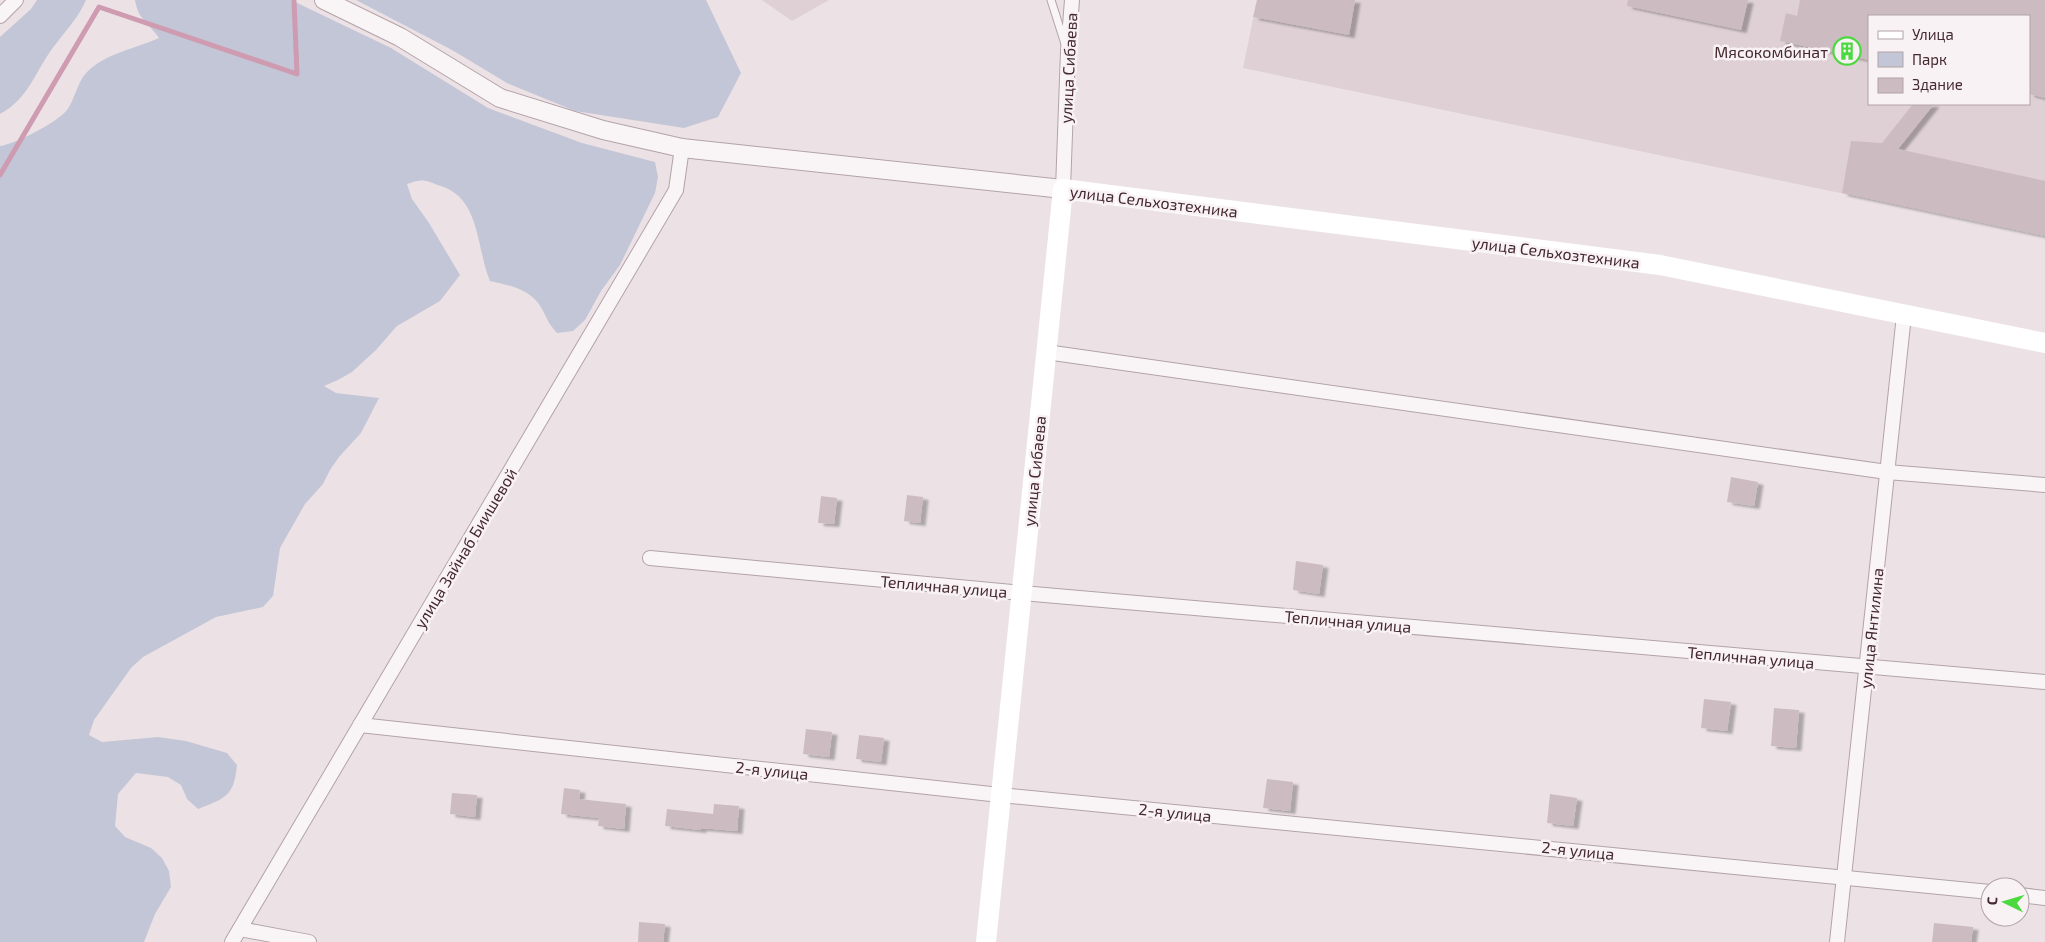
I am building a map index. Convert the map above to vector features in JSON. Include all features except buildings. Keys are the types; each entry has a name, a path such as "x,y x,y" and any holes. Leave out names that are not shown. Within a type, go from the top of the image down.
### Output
{"main road":[{"name":"улица Сельхозтехника","path":"1062,189 1660,265 2045,343"},
{"name":"улица Сибаева","path":"986,942 1062,189"}],"street":[{"path":"0,16 16,0"},
{"path":"324,0 400,38 500,98 603,130 682,148 1062,189"},
{"name":"улица Сибаева","path":"1062,189 1072,0"},
{"name":"улица Зайнаб Биишевой","path":"232,942 676,190 682,148"},
{"name":"улица Янтилина","path":"1838,942 1904,315"},
{"path":"1046,352 1887,472 2045,485"},
{"name":"Тепличная улица","path":"650,558 1022,593 2045,682"},
{"name":"2-я улица","path":"360,725 1000,795 1844,876 1980,891"},
{"path":"2030,896 2045,898"},
{"path":"240,929 309,942"}],"lane":[{"path":"1051,0 1068,51"}],"shaded area":[{"path":"762,0 829,0 792,21"},
{"path":"1257,0 2045,0 2045,236 1243,68"}],"green space":[{"path":"37,0 86,0 76,18 48,54 25,92 10,108 0,114 0,37 31,9"},
{"path":"135,0 291,0 391,48 488,108 582,143 655,162 658,177 655,193 620,265 601,291 585,320 573,331 557,333 532,297 520,289 490,281 470,213 464,202 454,192 427,181 421,180 407,184 412,199 429,223 460,275 440,301 397,326 376,350 352,372 324,386 336,393 379,398 361,433 339,457 323,484 305,504 280,548 273,596 263,607 216,617 143,657 131,668 94,720 89,735 102,742 158,737 186,741 227,753 237,765 231,790 222,798 198,809 187,799 181,785 168,777 136,773 118,794 115,826 125,837 151,848 162,858 169,871 171,887 155,914 144,942 0,942 0,146 36,132 62,115 70,106 83,77 94,66 111,56 159,38 141,17"},
{"path":"356,0 706,0 741,73 718,117 684,128 575,111 507,83 452,50"}],"waterway":[{"path":"0,175 99,7 297,74 294,1"}],"place":[{"name":"Мясокомбинат","path":"1847,51"}]}
